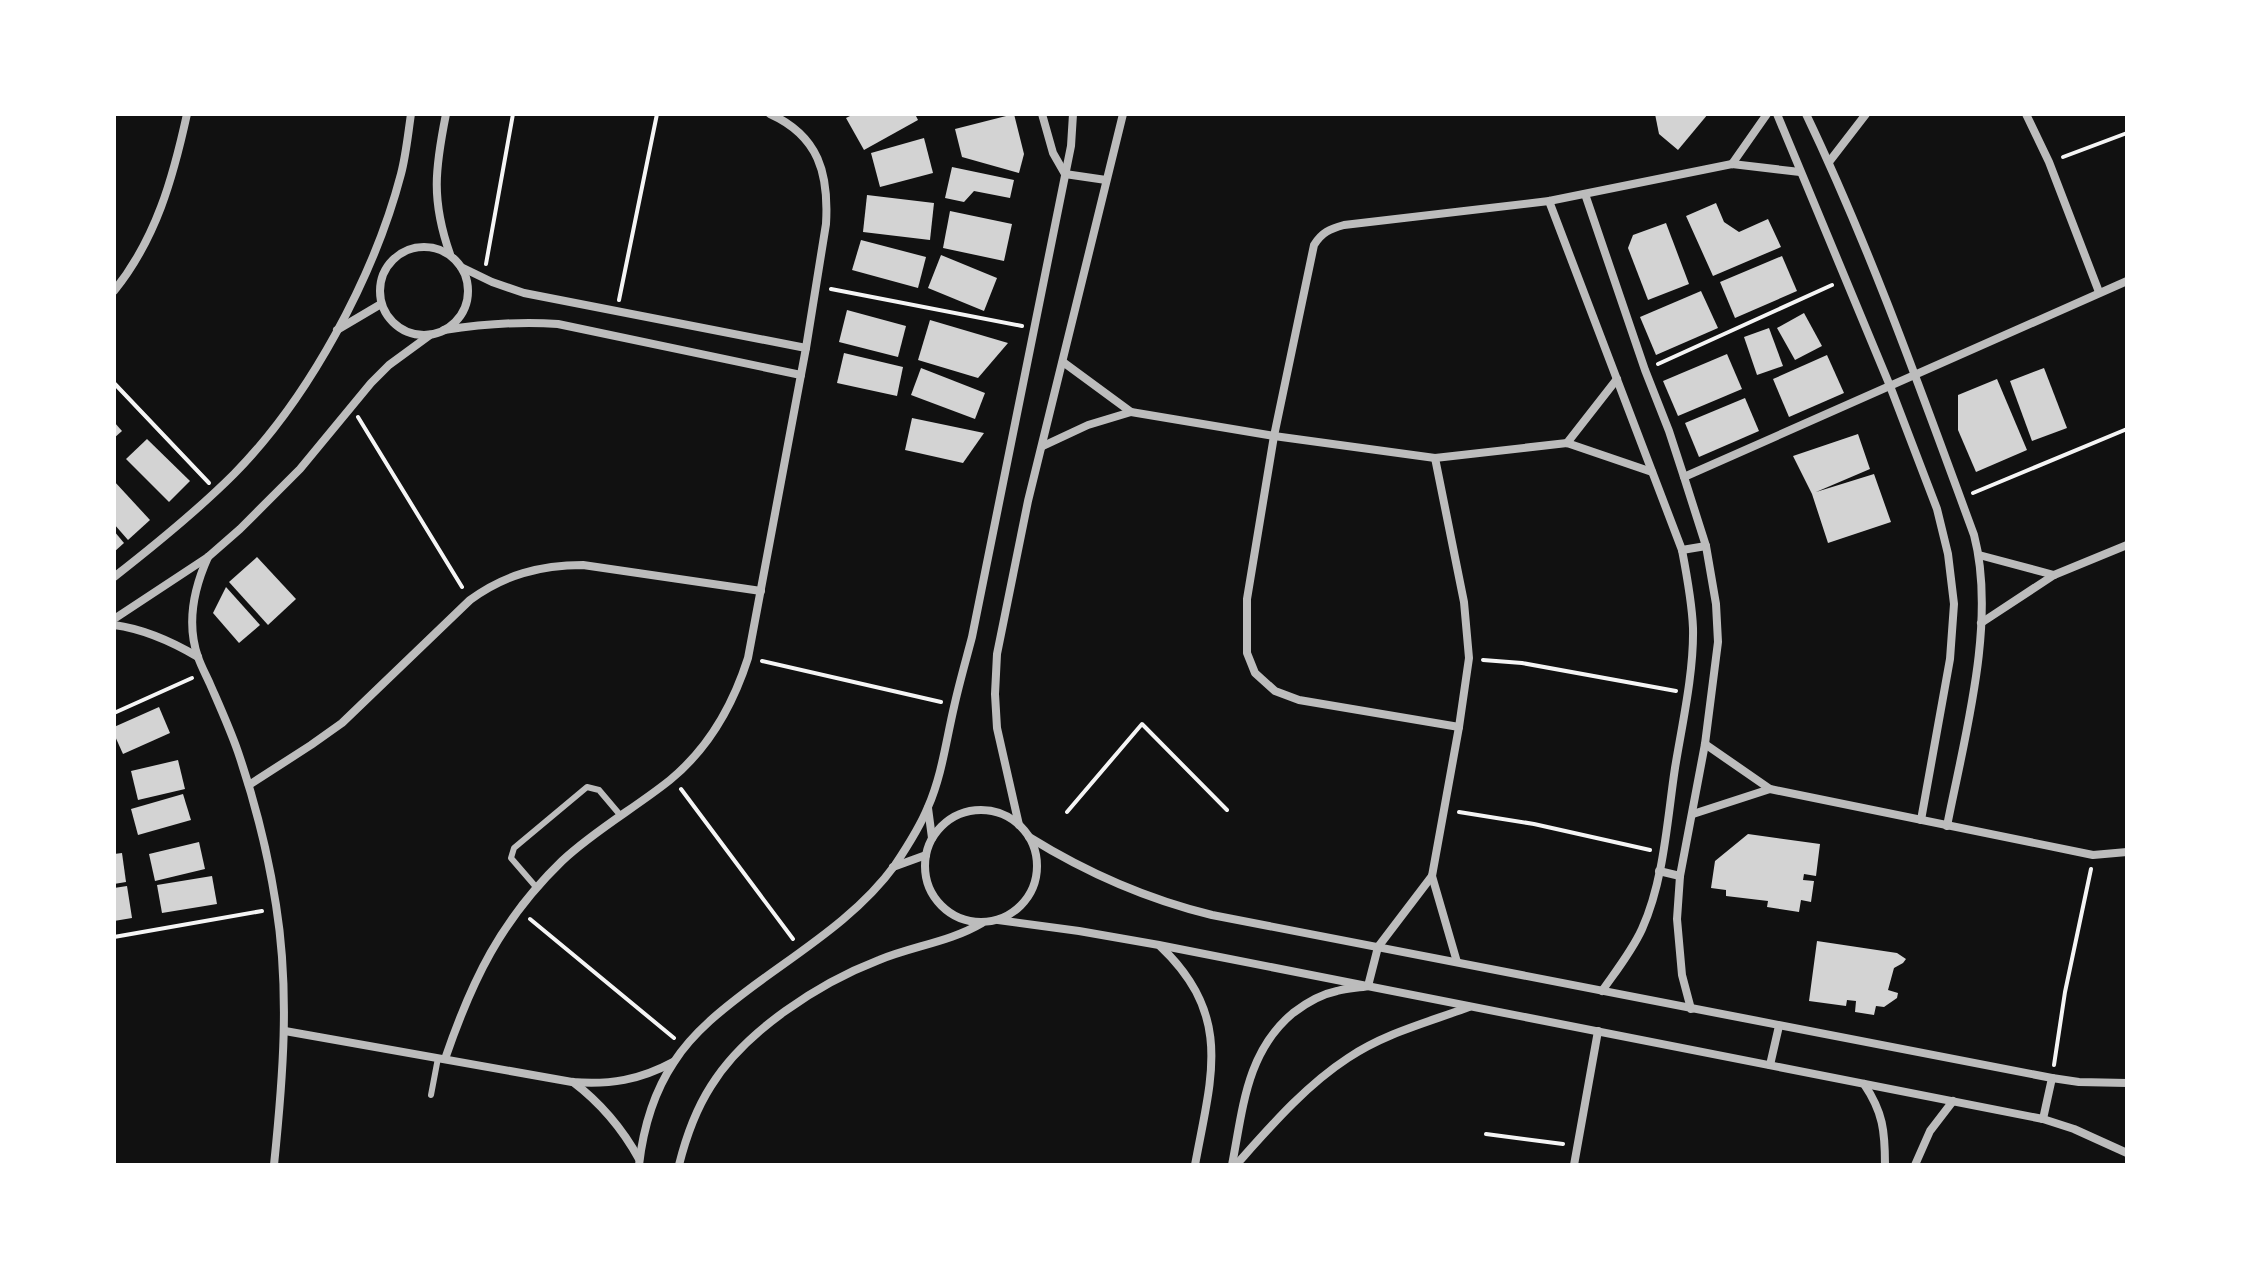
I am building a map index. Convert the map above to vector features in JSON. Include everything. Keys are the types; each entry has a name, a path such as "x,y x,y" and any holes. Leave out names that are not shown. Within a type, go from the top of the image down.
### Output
{"street":[{"path":"114,291 137,260 154,228 177,160 187,114"},
{"path":"114,577 234,474 273,430 308,382 379,242 402,170 411,114"},
{"path":"446,114 436,163 435,186 437,210 450,255"},
{"path":"442,1058 489,952 518,909 564,859 673,778 700,751 716,730 740,683 748,658 806,348 827,204 827,186 815,151 804,136 770,114"},
{"path":"1042,114 1053,153 1065,174"},
{"path":"639,1163 656,1096 685,1047 725,1007 846,918 893,867 928,807 939,775 972,637 1071,146 1073,114"},
{"path":"1019,825 997,728 997,654 1028,501 1123,114"},
{"path":"1732,164 1767,114"},
{"path":"1777,114 1890,386 1937,509 1948,554 1954,604 1950,659 1921,820"},
{"path":"1806,114 1829,162 1915,375 1979,555 1981,623 1965,734 1947,826"},
{"path":"1829,162 1866,114"},
{"path":"2026,114 2049,162 2099,292"},
{"path":"1459,727 1299,700 1275,691 1255,673 1247,653 1247,599 1274,436 1314,245 1330,229 1344,225 1549,201 1732,164 1800,172"},
{"path":"1065,174 1106,180"},
{"path":"1585,194 1684,477 1706,546 1716,604 1718,642 1705,744 1680,876 1677,919 1678,947 1691,1009"},
{"path":"1549,201 1682,550 1693,630 1687,693 1651,905 1642,930 1602,991"},
{"path":"379,242 386,267"},
{"path":"114,622 208,557 240,529 281,489 389,365 430,335 455,323 467,302 466,278 450,255 422,246 395,256 386,267 379,291 386,315 395,324 418,335 430,335"},
{"path":"461,267 524,293 806,348"},
{"path":"1684,477 2127,281"},
{"path":"337,330 381,304"},
{"path":"444,330 514,322 558,324 801,375"},
{"path":"1063,362 1131,412"},
{"path":"1567,443 1617,379"},
{"path":"1043,446 1088,425 1131,412 1435,458 1567,443 1652,472"},
{"path":"1368,986 1378,947 1432,876 1469,658 1464,602 1435,458"},
{"path":"1981,623 2054,575 2127,545"},
{"path":"1682,550 1706,546"},
{"path":"1979,555 2054,575"},
{"path":"208,557 193,606 192,623 198,657 222,710 249,785 277,909 285,1031 274,1165"},
{"path":"249,785 342,723 470,600 507,578 532,569 583,565 761,591"},
{"path":"114,622 153,634 198,657"},
{"path":"1705,744 1770,789 2093,855 2127,852"},
{"path":"1693,814 1770,789"},
{"path":"928,807 932,839"},
{"path":"679,1165 696,1112 711,1085 730,1060 753,1038 809,996 856,969 998,920 1014,913 1026,901 1034,887 1038,870 1036,853 1029,837 1005,815 989,810 972,810 942,825 926,855 925,871 929,888 937,902 965,921 982,923"},
{"path":"1029,837 1106,880 1160,901 1212,915 2052,1078 2127,1083"},
{"path":"893,867 926,855"},
{"path":"1659,871 1680,876"},
{"path":"1432,876 1457,962"},
{"path":"998,920 1159,945 2043,1119 2127,1153"},
{"path":"1159,945 1179,964 1193,984 1210,1029 1213,1053 1211,1077 1195,1165"},
{"path":"1234,1165 1248,1084 1259,1053 1278,1025 1304,1004 1335,991 1368,986"},
{"path":"1234,1165 1302,1095 1349,1057 1394,1034 1472,1006"},
{"path":"1770,1065 1779,1026"},
{"path":"285,1031 594,1084 626,1081 674,1061"},
{"path":"1574,1165 1598,1031"},
{"path":"2043,1119 2052,1078"},
{"path":"572,1082 611,1116 639,1163"},
{"path":"1863,1083 1876,1102 1883,1121 1885,1165"},
{"path":"1915,1165 1930,1131 1953,1101"}],"lane":[{"path":"536,887 511,858 514,848 587,787 599,790 621,816"},
{"path":"431,1095 442,1058"}],"path":[{"path":"484,278 513,114"},
{"path":"617,311 657,114"},
{"path":"2049,162 2127,133"},
{"path":"1645,370 1845,279"},
{"path":"816,287 1034,328"},
{"path":"114,383 216,490"},
{"path":"351,405 470,600"},
{"path":"1960,498 2127,429"},
{"path":"748,658 954,705"},
{"path":"1469,658 1522,663 1687,693"},
{"path":"114,713 205,672"},
{"path":"1067,812 1142,724 1227,810"},
{"path":"673,778 802,950"},
{"path":"1445,810 1534,824 1662,853"},
{"path":"2052,1078 2065,992 2093,855"},
{"path":"114,937 277,909"},
{"path":"518,909 685,1047"},
{"path":"1486,1134 1578,1146"}],"building":[{"path":"854,114 915,114 918,120 864,150 846,118"},
{"path":"1014,114 1024,154 1019,173 962,157 955,129"},
{"path":"1655,114 1708,114 1678,150 1659,134"},
{"path":"924,138 933,173 880,187 871,153"},
{"path":"952,167 1014,180 1010,198 974,191 964,202 945,198"},
{"path":"867,195 934,203 930,240 863,232"},
{"path":"1716,203 1724,222 1739,232 1768,219 1781,247 1713,276 1686,216"},
{"path":"950,211 1012,224 1004,261 943,248"},
{"path":"1666,223 1689,284 1648,300 1628,248 1633,235"},
{"path":"861,240 926,257 918,288 852,270"},
{"path":"941,255 997,278 984,311 928,288"},
{"path":"1782,256 1797,291 1735,318 1720,282"},
{"path":"1701,291 1718,328 1656,355 1640,317"},
{"path":"847,310 906,326 898,357 839,342"},
{"path":"1804,313 1822,346 1795,360 1777,328"},
{"path":"930,320 1008,343 978,378 918,360"},
{"path":"1769,328 1783,366 1757,375 1744,337"},
{"path":"844,353 903,367 897,396 837,383"},
{"path":"1727,354 1742,389 1678,416 1663,381"},
{"path":"1827,355 1844,393 1789,417 1773,379"},
{"path":"921,368 985,393 975,419 911,395"},
{"path":"2044,368 2067,428 2032,441 2010,381"},
{"path":"1997,379 2027,450 1976,472 1958,430 1958,395"},
{"path":"1745,398 1759,431 1699,457 1685,423"},
{"path":"912,418 984,433 963,463 905,450"},
{"path":"114,422 122,431 114,438"},
{"path":"1858,434 1870,469 1816,492 1874,474 1891,522 1828,543 1812,494 1793,456"},
{"path":"147,439 190,481 169,502 126,459"},
{"path":"114,481 150,520 128,540 114,524"},
{"path":"114,531 124,543 114,552"},
{"path":"257,557 296,599 268,625 229,582"},
{"path":"226,587 260,625 239,643 213,613"},
{"path":"159,707 170,733 123,754 114,727"},
{"path":"178,760 185,789 138,800 131,771"},
{"path":"183,794 191,820 138,835 131,809"},
{"path":"1748,834 1820,844 1816,876 1804,874 1803,880 1814,881 1811,902 1801,900 1799,912 1767,907 1768,901 1726,896 1726,890 1711,888 1715,861"},
{"path":"199,842 205,869 155,881 149,854"},
{"path":"122,853 126,882 114,884 114,854"},
{"path":"212,876 217,904 162,913 157,885"},
{"path":"127,886 132,918 114,921 114,888"},
{"path":"1817,941 1897,953 1906,959 1894,968 1888,990 1898,993 1897,998 1884,1007 1876,1006 1874,1015 1855,1012 1856,1001 1847,1000 1846,1006 1809,1001"}]}
